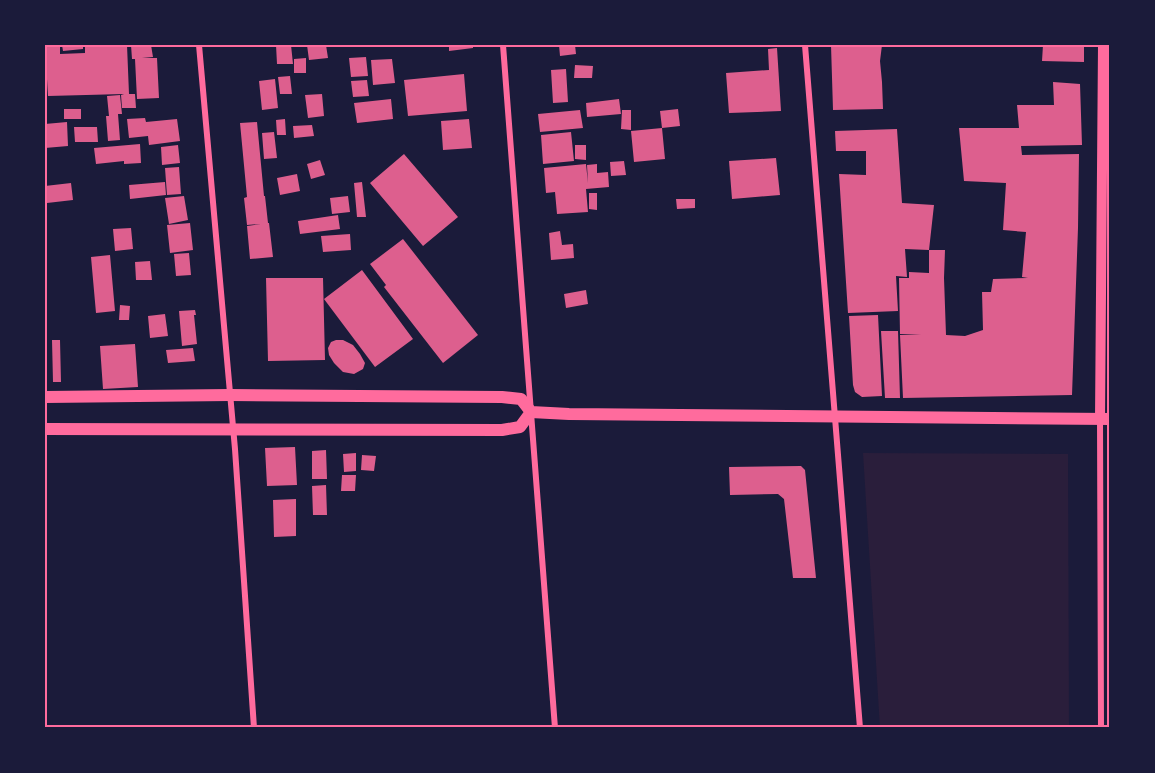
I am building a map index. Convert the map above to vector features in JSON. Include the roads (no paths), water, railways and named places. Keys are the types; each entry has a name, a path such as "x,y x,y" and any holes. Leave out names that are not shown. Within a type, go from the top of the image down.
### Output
{"main road":[{"path":"45,397 230,395 502,397 521,399 531,412 569,414 1105,419"},
{"path":"45,429 502,430 520,427 531,412"}],"street":[{"path":"200,45 233,428 254,728"},
{"path":"503,45 555,728"},
{"path":"805,45 860,728"},
{"path":"1101,728 1105,419 1103,45"}]}
